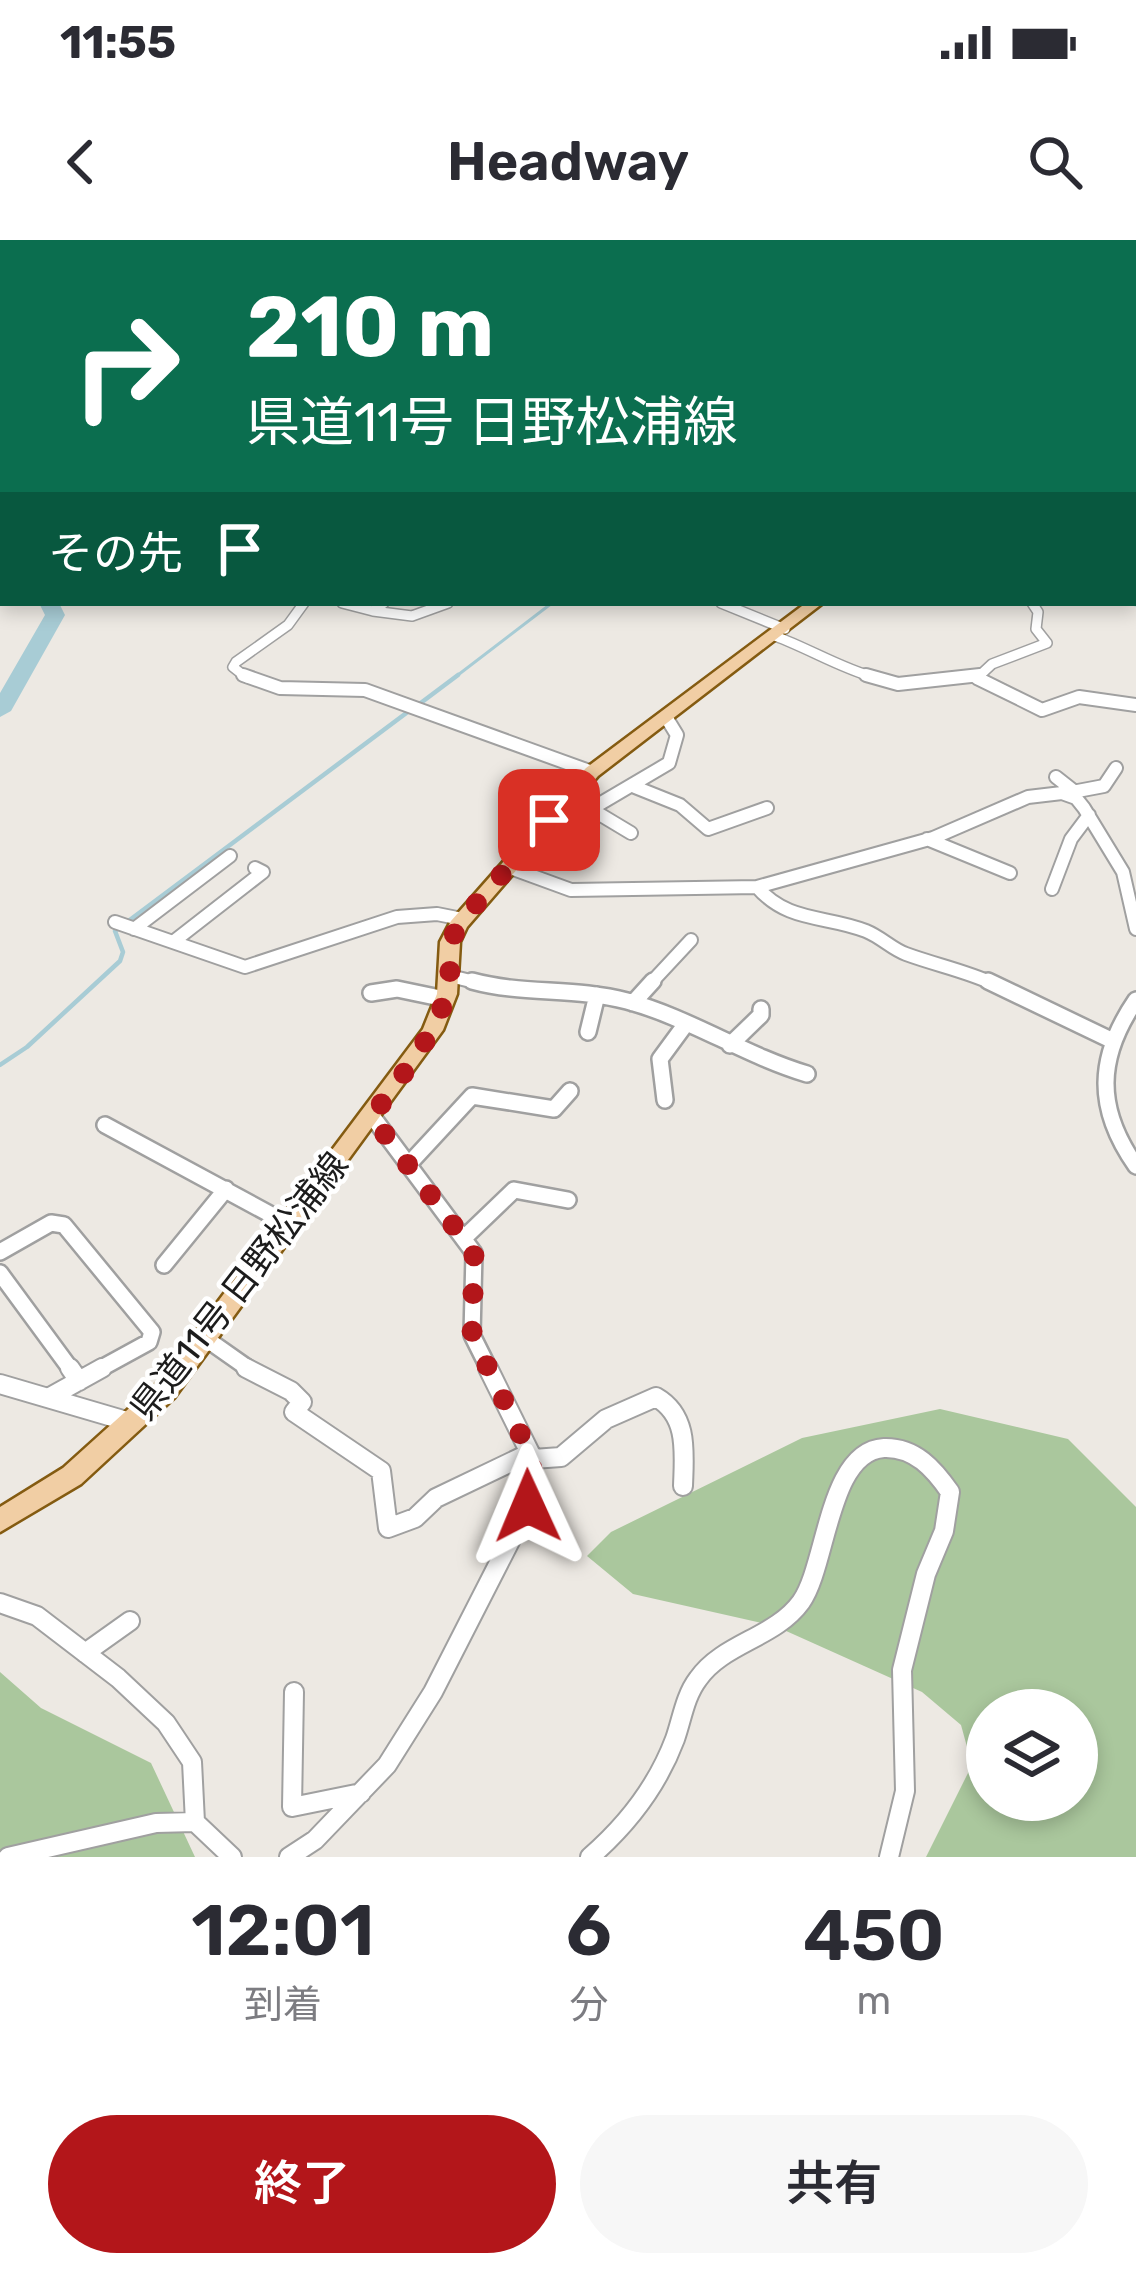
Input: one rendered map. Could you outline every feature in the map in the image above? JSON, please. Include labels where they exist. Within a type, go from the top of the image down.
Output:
[{"type":"main road","name":"県道11号 日野松浦線","points":[[0,1520],[72,1476],[165,1391],[433,1030],[450,976],[450,942],[462,920],[549,820],[592,772],[812,606]]},
{"type":"street","points":[[302,606],[288,626],[236,662],[233,667],[244,678],[280,690],[360,688],[475,728],[544,761],[592,772]]},
{"type":"street","points":[[354,606],[393,617],[429,615],[443,606]]},
{"type":"street","points":[[373,611],[380,606]]},
{"type":"street","points":[[728,606],[842,668],[898,684],[977,678],[1042,710],[1079,698],[1136,705]]},
{"type":"street","points":[[977,678],[992,664],[1047,643],[1036,629],[1034,606]]},
{"type":"street","points":[[549,820],[591,809],[669,763],[676,735],[666,717]]},
{"type":"street","points":[[508,867],[571,890],[757,887],[927,839],[1028,797],[1104,786],[1116,768]]},
{"type":"street","points":[[1056,777],[1088,815],[1123,872],[1136,927]]},
{"type":"street","points":[[634,787],[680,805],[707,829],[767,808]]},
{"type":"street","points":[[591,809],[632,833]]},
{"type":"street","points":[[1052,889],[1071,838],[1088,815]]},
{"type":"street","points":[[927,839],[1010,873]]},
{"type":"street","points":[[132,928],[230,856]]},
{"type":"street","points":[[173,942],[263,872],[255,868]]},
{"type":"street","points":[[757,887],[770,902],[796,916],[867,931],[901,953],[967,971],[1111,1040]]},
{"type":"street","points":[[115,922],[245,967],[397,917],[437,914],[462,920]]},
{"type":"street","points":[[633,1003],[692,940]]},
{"type":"street","points":[[450,976],[513,992],[572,990],[633,1003],[807,1073]]},
{"type":"street","points":[[371,993],[397,989],[445,1000]]},
{"type":"street","points":[[588,1032],[597,995]]},
{"type":"street","points":[[1136,1000],[1111,1040],[1106,1088],[1116,1141],[1136,1166]]},
{"type":"street","points":[[730,1045],[760,1015],[760,1009]]},
{"type":"street","points":[[665,1100],[654,1068],[657,1057],[686,1024]]},
{"type":"street","points":[[409,1164],[472,1096],[554,1109],[570,1091]]},
{"type":"street","points":[[289,1857],[315,1840],[387,1766],[471,1620],[528,1506],[531,1456],[472,1335],[477,1279],[474,1253],[372,1117]]},
{"type":"street","points":[[105,1125],[290,1225]]},
{"type":"street","points":[[164,1265],[226,1189]]},
{"type":"street","points":[[464,1238],[514,1190],[568,1200]]},
{"type":"street","points":[[0,1252],[51,1223],[64,1225],[152,1332],[149,1342],[48,1398]]},
{"type":"street","points":[[0,1273],[80,1381]]},
{"type":"street","points":[[205,1337],[236,1363],[291,1390],[302,1402],[294,1412],[381,1471],[388,1528],[415,1518],[436,1498],[531,1456],[561,1457],[606,1419],[656,1397],[670,1405],[685,1435],[682,1486]]},
{"type":"street","points":[[0,1384],[133,1423]]},
{"type":"street","points":[[590,1857],[632,1822],[667,1759],[698,1678],[801,1603],[844,1479],[864,1454],[884,1445],[910,1451],[934,1469],[950,1492],[944,1531],[926,1574],[902,1670],[905,1791],[889,1857]]},
{"type":"street","points":[[0,1603],[37,1616],[166,1724],[192,1762],[195,1822],[232,1857]]},
{"type":"street","points":[[85,1653],[130,1621]]},
{"type":"street","points":[[294,1692],[292,1807],[361,1793]]},
{"type":"street","points":[[8,1857],[156,1823],[195,1822]]},
{"type":"green space","points":[[940,1409],[1068,1439],[1136,1507],[1136,1857],[926,1857],[966,1777],[966,1821],[1098,1821],[1098,1689],[966,1689],[966,1743],[961,1725],[922,1692],[775,1626],[633,1594],[587,1556],[611,1532],[802,1438]]},
{"type":"green space","points":[[0,1672],[41,1708],[151,1763],[195,1857],[0,1857]]},
{"type":"waterway","points":[[0,711],[55,615],[50,606]]},
{"type":"waterway","points":[[454,678],[548,606]]},
{"type":"waterway","points":[[454,678],[458,675]]},
{"type":"waterway","points":[[418,705],[454,678]]},
{"type":"waterway","points":[[0,1065],[27,1047],[120,961],[123,952],[115,931],[409,711]]},
{"type":"route","points":[[528,1506],[533,1460],[472,1335],[477,1279],[474,1253],[372,1117],[433,1030],[447,994],[450,942],[458,925],[549,820]]}]
